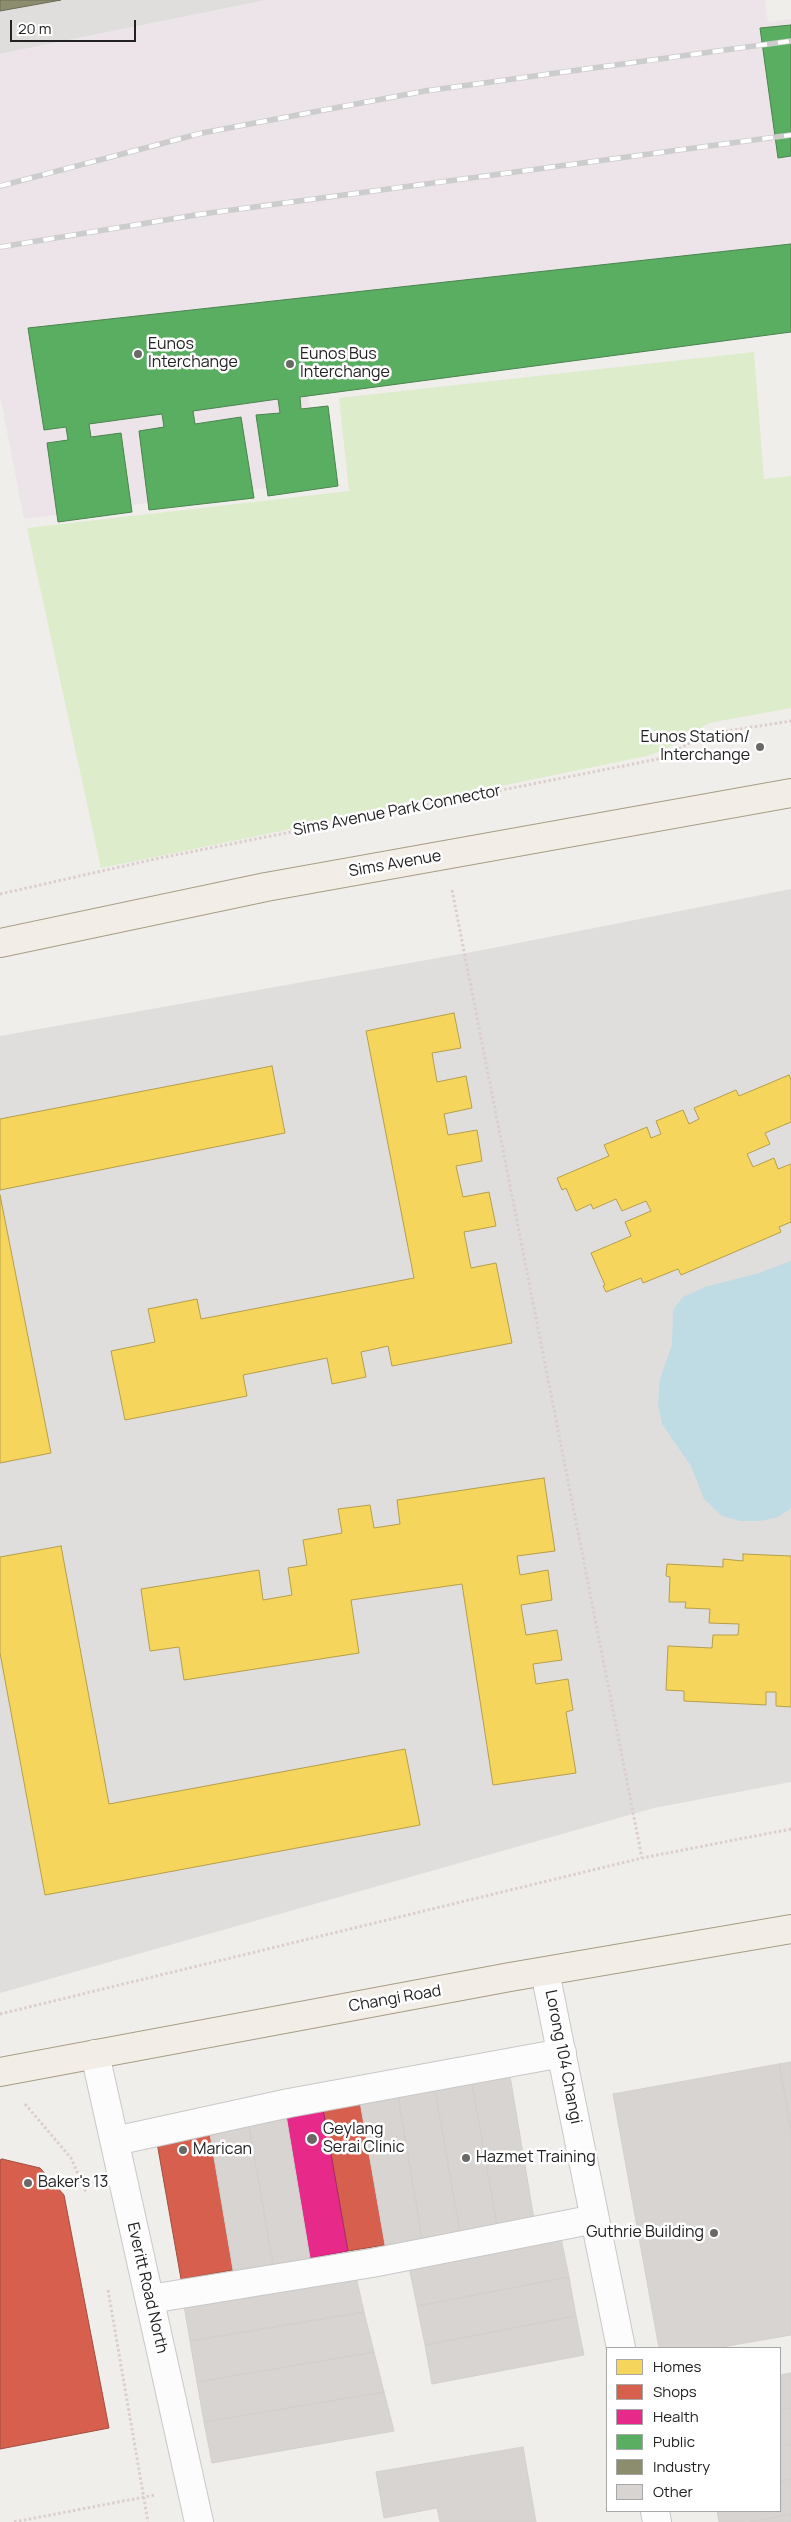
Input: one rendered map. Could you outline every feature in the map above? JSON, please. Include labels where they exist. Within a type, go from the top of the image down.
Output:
[{"type":"main road","name":"Sims Avenue","points":[[0,943],[266,887],[791,794]]},
{"type":"main road","name":"Changi Road","points":[[0,2072],[791,1929]]},
{"type":"street","name":"Lorong 104 Changi","points":[[546,1972],[594,2219],[622,2347]]},
{"type":"street","points":[[115,2141],[289,2103],[562,2053]]},
{"type":"street","name":"Everitt Road North","points":[[95,2054],[199,2522]]},
{"type":"street","points":[[150,2299],[372,2262],[594,2219]]},
{"type":"path","name":"Sims Avenue Park Connector","points":[[0,894],[165,857],[658,759],[708,734],[791,721]]},
{"type":"path","points":[[445,855],[642,1858]]},
{"type":"path","points":[[0,2014],[642,1858],[791,1829]]},
{"type":"path","points":[[19,2097],[71,2158],[90,2200]]},
{"type":"path","points":[[107,2286],[148,2522]]},
{"type":"path","points":[[14,2522],[191,2488]]},
{"type":"shaded area","points":[[0,0],[267,0],[0,54]]},
{"type":"shaded area","name":"Eunos Bus Interchange","points":[[267,0],[765,0],[768,22],[791,19],[791,330],[308,392],[320,481],[24,519],[0,396],[0,54]]},
{"type":"shaded area","points":[[791,889],[791,1782],[654,1808],[0,1993],[0,1036],[488,949]]},
{"type":"green space","points":[[754,352],[764,479],[791,476],[791,708],[709,723],[666,749],[647,756],[101,868],[27,528],[349,491],[339,398]]},
{"type":"water","points":[[791,1261],[791,1508],[778,1517],[760,1521],[740,1521],[722,1516],[704,1499],[691,1466],[662,1424],[658,1403],[660,1379],[672,1345],[673,1310],[683,1297],[705,1287],[759,1273]]},
{"type":"building: Homes","points":[[454,1013],[461,1048],[432,1053],[437,1082],[466,1076],[472,1108],[444,1114],[448,1135],[477,1130],[482,1161],[456,1166],[463,1197],[489,1192],[496,1226],[464,1232],[471,1268],[496,1263],[512,1343],[392,1366],[388,1346],[361,1352],[366,1377],[332,1384],[327,1358],[243,1375],[247,1396],[125,1420],[111,1351],[155,1342],[148,1309],[197,1299],[201,1319],[414,1278],[366,1031]]},
{"type":"building: Homes","points":[[272,1066],[285,1133],[0,1190],[0,1119]]},
{"type":"building: Homes","points":[[789,1075],[791,1080],[791,1122],[765,1133],[770,1144],[747,1154],[753,1167],[774,1158],[778,1169],[791,1164],[791,1222],[779,1227],[781,1232],[681,1275],[678,1269],[643,1283],[641,1278],[606,1292],[603,1286],[605,1285],[591,1253],[631,1236],[625,1222],[651,1211],[646,1201],[622,1211],[616,1199],[593,1209],[591,1204],[576,1211],[566,1188],[562,1190],[557,1178],[609,1156],[604,1145],[647,1127],[651,1138],[661,1134],[656,1121],[683,1110],[689,1124],[699,1119],[694,1108],[736,1090],[739,1096]]},
{"type":"building: Homes","points":[[0,1195],[51,1453],[0,1463]]},
{"type":"building: Homes","points":[[544,1478],[555,1551],[517,1556],[520,1575],[548,1570],[552,1600],[521,1605],[526,1635],[557,1630],[562,1660],[533,1664],[536,1684],[568,1679],[573,1710],[566,1712],[576,1773],[493,1785],[462,1584],[351,1600],[359,1653],[184,1680],[179,1647],[150,1651],[141,1589],[259,1570],[263,1600],[292,1595],[288,1568],[307,1565],[303,1540],[342,1533],[338,1509],[370,1505],[374,1528],[400,1524],[397,1500]]},
{"type":"building: Homes","points":[[61,1546],[109,1804],[405,1749],[420,1825],[45,1895],[0,1653],[0,1557]]},
{"type":"building: Homes","points":[[743,1554],[791,1556],[791,1707],[776,1706],[776,1692],[766,1692],[766,1705],[684,1701],[684,1691],[666,1690],[668,1646],[712,1648],[713,1635],[738,1635],[739,1624],[709,1623],[710,1609],[685,1608],[686,1602],[669,1602],[670,1577],[666,1576],[667,1564],[723,1567],[723,1559],[743,1561]]},
{"type":"building: Shops","points":[[360,2102],[385,2245],[348,2251],[323,2109]]},
{"type":"building: Shops","points":[[209,2128],[233,2270],[181,2279],[156,2137]]},
{"type":"building: Shops","points":[[0,2160],[40,2168],[64,2195],[109,2428],[0,2449]]},
{"type":"building: Health","points":[[323,2109],[348,2251],[310,2258],[286,2115]]},
{"type":"building: Public","points":[[791,25],[791,156],[778,158],[760,28]]},
{"type":"building: Public","name":"Eunos Bus Interchange","points":[[791,244],[791,332],[300,397],[301,409],[328,406],[338,486],[268,496],[256,415],[280,413],[278,399],[193,411],[195,424],[241,417],[254,498],[149,510],[139,431],[164,427],[162,414],[89,424],[91,437],[121,433],[132,512],[58,522],[47,443],[68,440],[66,427],[44,430],[28,328]]},
{"type":"building: Industry","points":[[0,0],[61,0],[0,11]]},
{"type":"building: Other","points":[[791,2062],[791,2130],[779,2064]]},
{"type":"building: Other","name":"Guthrie Building","points":[[779,2064],[791,2130],[791,2335],[722,2347],[659,2347],[613,2094]]},
{"type":"building: Other","points":[[510,2076],[534,2219],[497,2226],[472,2083]]},
{"type":"building: Other","name":"Hazmet Training","points":[[472,2083],[497,2226],[460,2232],[435,2090]]},
{"type":"building: Other","points":[[435,2090],[460,2232],[422,2238],[398,2096]]},
{"type":"building: Other","points":[[398,2096],[422,2238],[385,2245],[360,2102]]},
{"type":"building: Other","points":[[286,2115],[310,2258],[273,2264],[248,2121]]},
{"type":"building: Other","points":[[248,2121],[273,2264],[233,2270],[209,2128]]},
{"type":"building: Other","points":[[561,2238],[569,2277],[417,2306],[409,2267]]},
{"type":"building: Other","points":[[355,2272],[364,2312],[190,2341],[183,2300]]},
{"type":"building: Other","points":[[569,2277],[576,2316],[425,2345],[417,2306]]},
{"type":"building: Other","points":[[364,2312],[374,2352],[197,2382],[190,2341]]},
{"type":"building: Other","points":[[576,2316],[584,2355],[432,2384],[425,2345]]},
{"type":"building: Other","points":[[374,2352],[384,2392],[204,2422],[197,2382]]},
{"type":"building: Other","points":[[791,2373],[791,2408],[781,2410],[781,2375]]},
{"type":"building: Other","points":[[384,2392],[394,2431],[212,2463],[204,2422]]},
{"type":"building: Other","points":[[791,2408],[791,2444],[781,2446],[781,2410]]},
{"type":"building: Other","points":[[791,2444],[791,2479],[781,2481],[781,2446]]},
{"type":"building: Other","points":[[523,2447],[536,2522],[440,2522],[437,2508],[384,2518],[376,2472]]},
{"type":"building: Other","points":[[791,2479],[791,2514],[749,2522],[719,2522],[717,2512],[781,2512],[781,2481]]},
{"type":"building: Other","points":[[791,2514],[791,2522],[749,2522]]},
{"type":"railway","points":[[0,186],[202,133],[425,91],[791,41]]},
{"type":"railway","points":[[0,247],[202,214],[791,135]]},
{"type":"place","name":"Eunos Interchange","points":[[138,354]]},
{"type":"place","name":"Eunos Bus Interchange","points":[[290,364]]},
{"type":"place","name":"Eunos Station/ Interchange","points":[[760,747]]},
{"type":"place","name":"Geylang Serai Clinic","points":[[312,2139]]},
{"type":"place","name":"Marican","points":[[183,2150]]},
{"type":"place","name":"Hazmet Training","points":[[466,2158]]},
{"type":"place","name":"Baker's 13","points":[[28,2183]]},
{"type":"place","name":"Guthrie Building","points":[[714,2233]]}]
